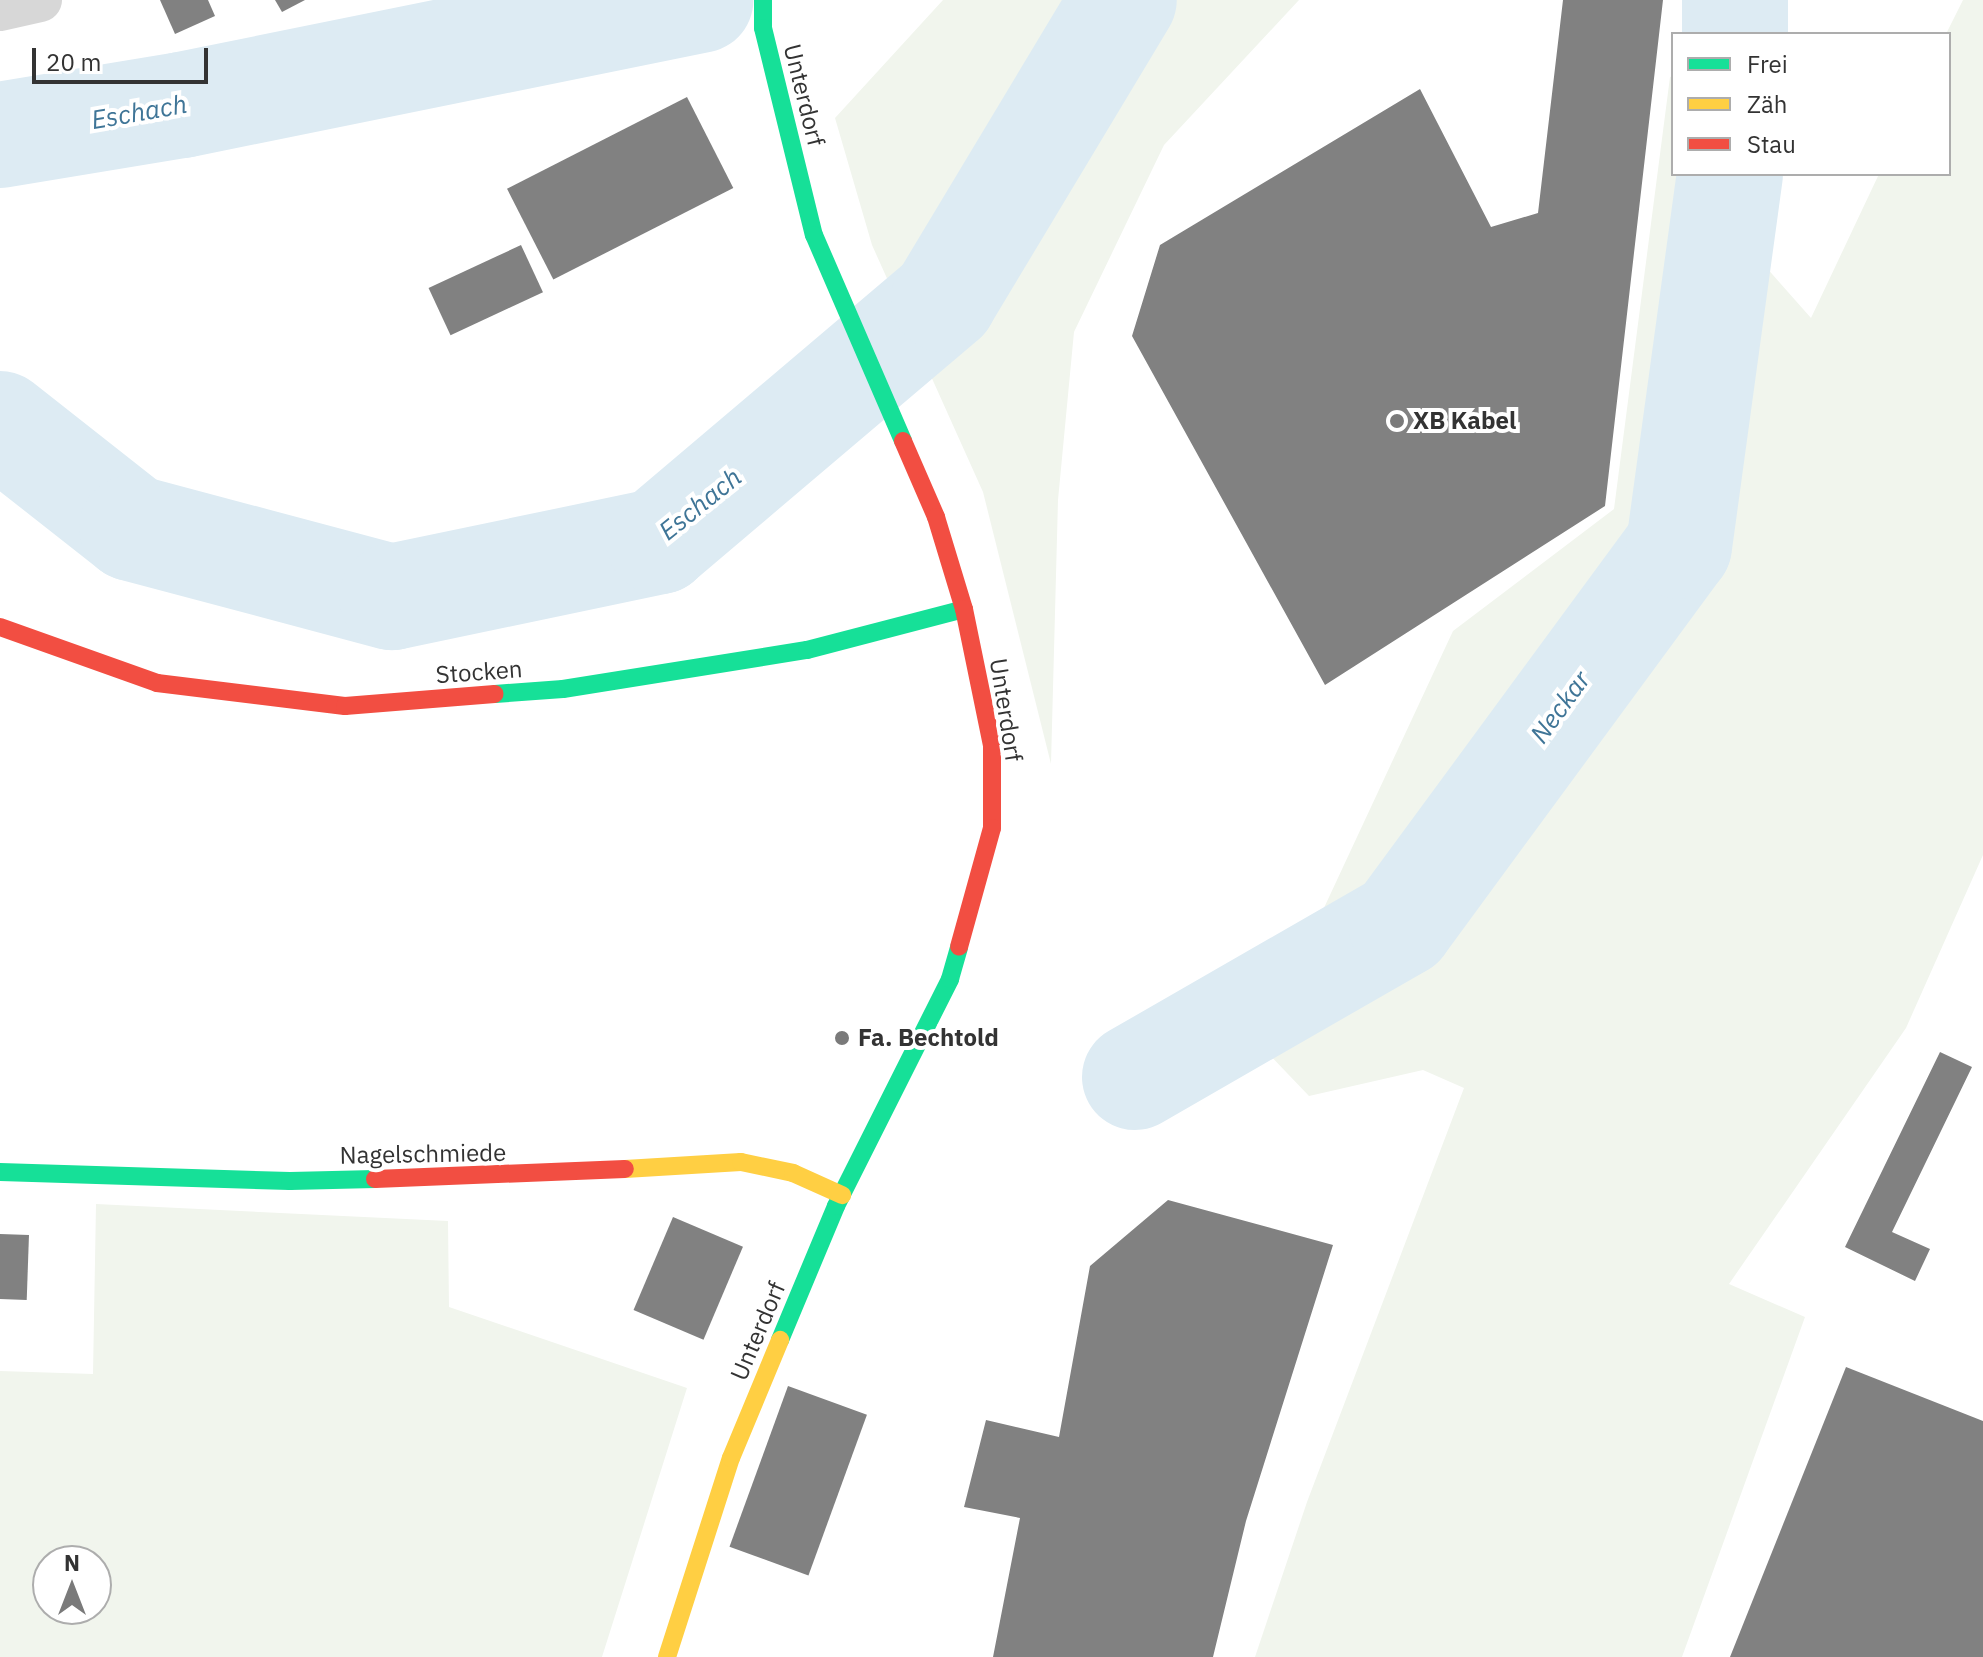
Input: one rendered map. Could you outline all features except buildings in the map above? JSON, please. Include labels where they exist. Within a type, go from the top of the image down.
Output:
[{"type":"street","points":[[0,9],[40,0]]},
{"type":"street","name":"Unterdorf","points":[[667,1657],[731,1458],[842,1195],[950,979],[992,828],[992,746],[964,609],[936,517],[814,235],[763,28],[763,3]]},
{"type":"street","name":"Stocken","points":[[0,627],[157,683],[345,706],[563,689],[807,650],[964,609]]},
{"type":"street","name":"Nagelschmiede","points":[[0,1172],[290,1181],[555,1174],[741,1162],[793,1173],[842,1195]]},
{"type":"shaded area","points":[[943,0],[1299,0],[1164,145],[1074,332],[1058,500],[1051,764],[983,492],[872,245],[835,118]]},
{"type":"shaded area","points":[[1963,0],[1983,0],[1983,855],[1906,1028],[1729,1284],[1805,1317],[1682,1657],[1255,1657],[1307,1502],[1464,1088],[1423,1070],[1309,1096],[1242,1026],[1323,910],[1453,631],[1614,509],[1670,77],[1671,176],[1779,176],[1743,241],[1811,318],[1878,176],[1951,176],[1951,32],[1947,32]]},
{"type":"shaded area","points":[[96,1204],[448,1221],[449,1307],[687,1388],[602,1657],[0,1657],[0,1371],[93,1374]]},
{"type":"waterway","name":"Eschach","points":[[0,135],[182,105],[700,0]]},
{"type":"waterway","name":"Eschach","points":[[0,424],[132,528],[392,597],[659,541],[944,299],[1124,0]]},
{"type":"waterway","name":"Neckar","points":[[1735,0],[1735,32]]},
{"type":"waterway","name":"Neckar","points":[[1135,1077],[1401,924],[1679,546],[1730,176]]},
{"type":"traffic: fast","points":[[763,0],[763,28],[814,235],[903,441]]},
{"type":"traffic: fast","points":[[495,694],[563,689],[807,650],[964,609]]},
{"type":"traffic: fast","points":[[780,1340],[836,1206],[950,979],[959,947]]},
{"type":"traffic: fast","points":[[0,1172],[290,1181],[375,1179]]},
{"type":"traffic: slow","points":[[625,1169],[741,1162],[793,1173],[842,1195]]},
{"type":"traffic: slow","points":[[667,1657],[731,1458],[780,1340]]},
{"type":"traffic: jam","points":[[903,441],[936,517],[964,609],[992,746],[992,828],[959,947]]},
{"type":"traffic: jam","points":[[0,627],[157,683],[345,706],[495,694]]},
{"type":"traffic: jam","points":[[375,1179],[625,1169]]},
{"type":"place","name":"XB Kabel","points":[[1397,421]]},
{"type":"place","name":"Fa. Bechtold","points":[[842,1038]]}]
